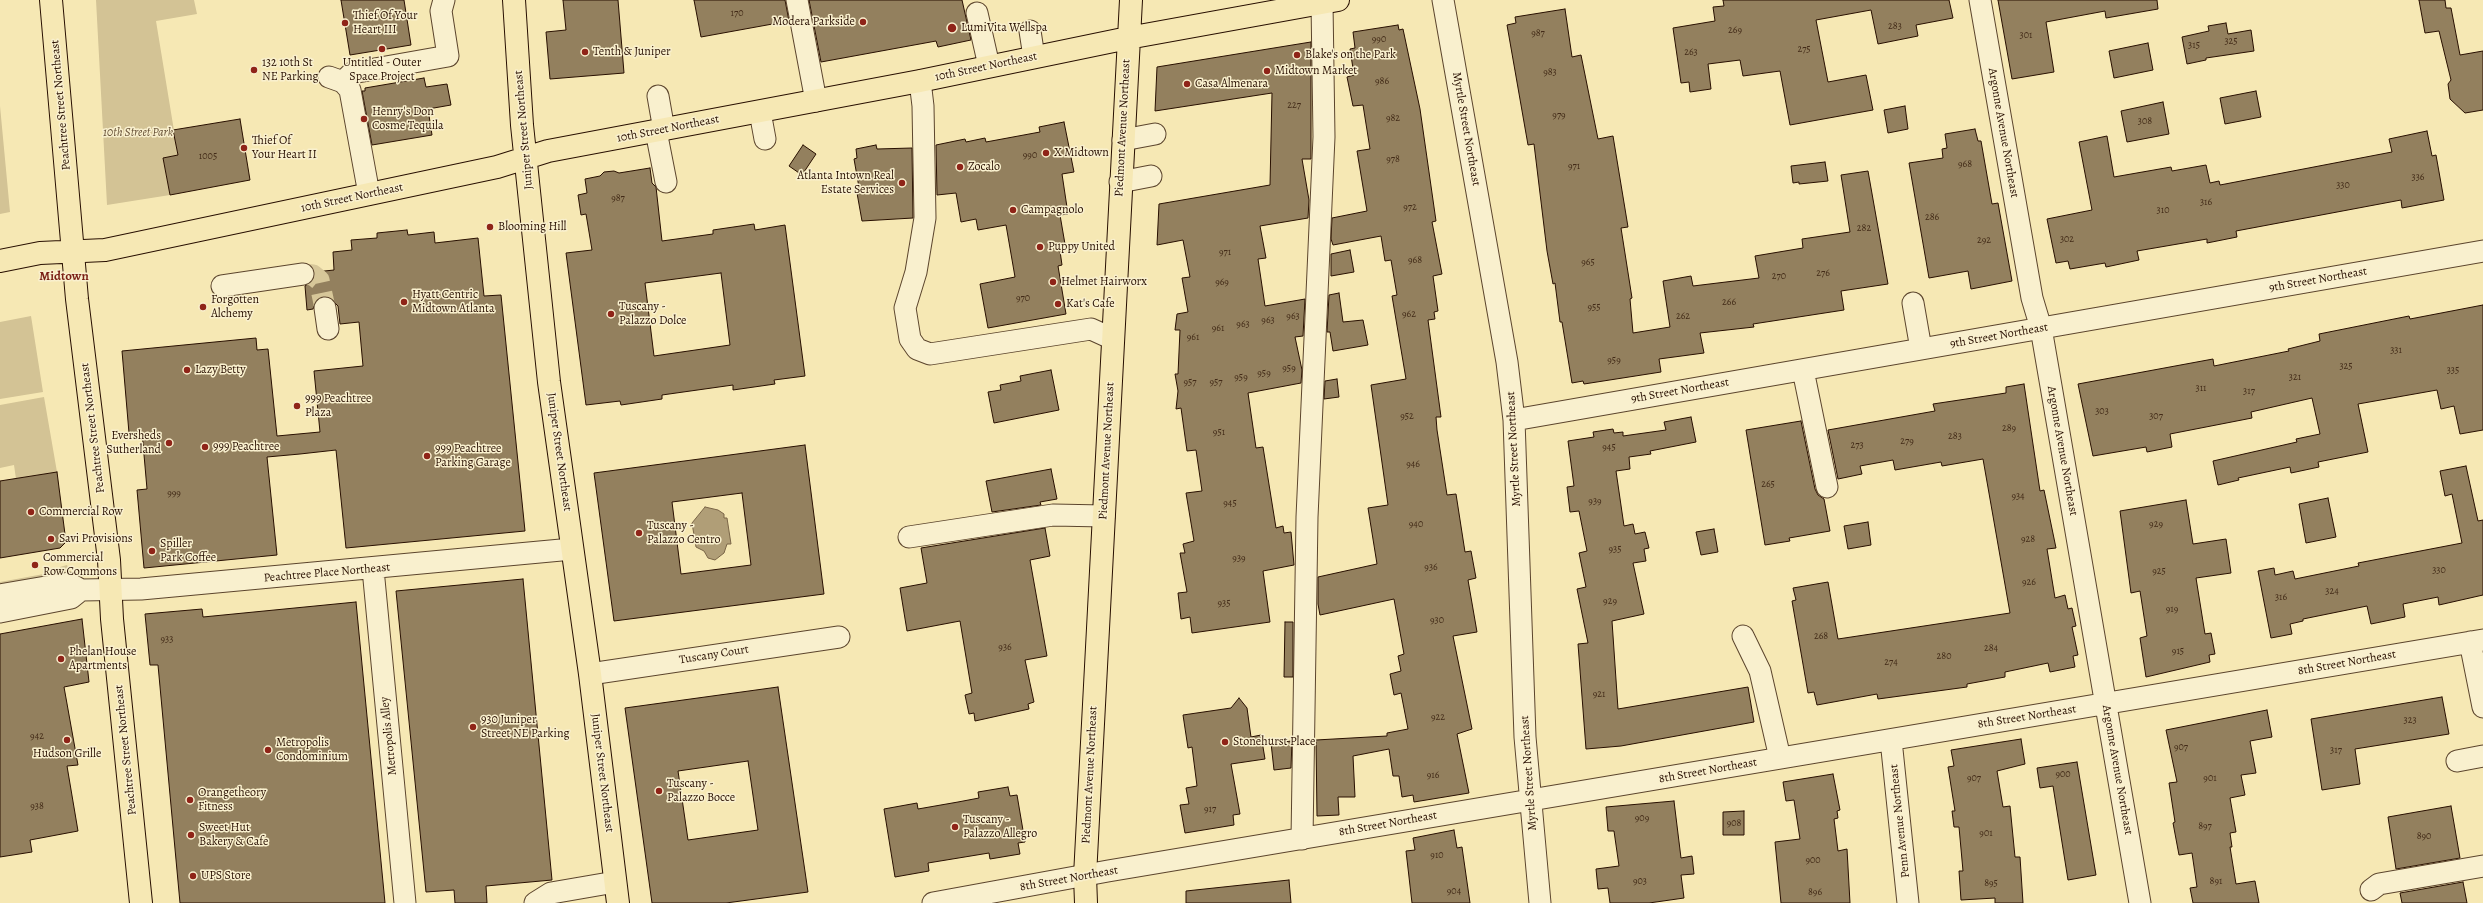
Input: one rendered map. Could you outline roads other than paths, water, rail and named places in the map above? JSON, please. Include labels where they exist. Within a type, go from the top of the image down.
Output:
[{"type":"main road","name":"Peachtree Street Northeast","points":[[51,0],[74,252],[111,590],[141,903]]},
{"type":"main road","name":"Juniper Street Northeast","points":[[514,0],[526,158],[549,382],[590,674],[617,892]]},
{"type":"main road","name":"Piedmont Avenue Northeast","points":[[1086,903],[1084,876],[1104,516],[1120,182],[1131,0]]},
{"type":"main road","name":"10th Street Northeast","points":[[0,261],[40,254],[105,250],[497,167],[548,151],[920,81],[1128,38],[1330,1]]},
{"type":"street","points":[[369,194],[354,104],[350,90],[336,80],[352,73],[448,56],[441,11],[444,0]]},
{"type":"street","points":[[797,0],[816,100]]},
{"type":"street","name":"Myrtle Street Northeast","points":[[1443,0],[1507,362],[1514,420],[1526,737],[1530,800],[1540,903]]},
{"type":"street","name":"Argonne Avenue Northeast","points":[[1980,0],[2032,298],[2041,328],[2140,903]]},
{"type":"street","points":[[1302,839],[1307,517],[1330,1]]},
{"type":"street","points":[[977,13],[989,66]]},
{"type":"street","points":[[1030,31],[1034,57]]},
{"type":"street","points":[[920,81],[923,106],[925,218],[916,272],[905,308],[910,339],[917,349],[930,354],[1091,329],[1113,338]]},
{"type":"street","points":[[658,96],[666,182]]},
{"type":"street","points":[[760,112],[764,139]]},
{"type":"street","points":[[1123,140],[1155,134]]},
{"type":"street","points":[[1120,182],[1151,176]]},
{"type":"street","name":"9th Street Northeast","points":[[1514,420],[2483,251]]},
{"type":"street","points":[[222,286],[303,274]]},
{"type":"street","points":[[1913,303],[1921,349]]},
{"type":"street","points":[[325,308],[328,329]]},
{"type":"street","points":[[1803,370],[1827,487]]},
{"type":"street","points":[[909,537],[1053,515],[1104,516]]},
{"type":"street","name":"Peachtree Place Northeast","points":[[0,595],[69,582],[81,590],[141,589],[373,569],[572,549]]},
{"type":"street","name":"Metropolis Alley","points":[[373,569],[405,903]]},
{"type":"street","name":"Peachtree Place Northeast","points":[[0,612],[71,598],[81,590]]},
{"type":"street","points":[[1743,636],[1760,671],[1780,758]]},
{"type":"street","name":"Tuscany Court","points":[[590,674],[839,637]]},
{"type":"street","points":[[2477,641],[2483,707]]},
{"type":"street","name":"8th Street Northeast","points":[[933,903],[1530,800],[2477,641]]},
{"type":"street","name":"Penn Avenue Northeast","points":[[1890,740],[1908,903]]},
{"type":"street","points":[[2457,761],[2483,756]]},
{"type":"street","points":[[2371,890],[2379,884],[2483,866]]},
{"type":"street","points":[[535,903],[551,893],[617,892]]},
{"type":"tunnel","points":[[303,274],[313,275],[319,280],[325,308]]},
{"type":"place","name":"Modera Parkside","points":[[863,22]]},
{"type":"place","name":"Thief Of Your Heart III","points":[[345,23]]},
{"type":"place","name":"LumiVita Wellspa","points":[[952,28]]},
{"type":"place","name":"Untitled - Outer Space Project","points":[[382,49]]},
{"type":"place","name":"Tenth & Juniper","points":[[585,52]]},
{"type":"place","name":"Blake's on the Park","points":[[1297,55]]},
{"type":"place","name":"132 10th St NE Parking","points":[[254,70]]},
{"type":"place","name":"Midtown Market","points":[[1267,71]]},
{"type":"place","name":"Casa Almenara","points":[[1187,84]]},
{"type":"place","name":"Henry's Don Cosme Tequila","points":[[364,119]]},
{"type":"place","name":"Thief Of Your Heart II","points":[[244,148]]},
{"type":"place","name":"X Midtown","points":[[1046,153]]},
{"type":"place","name":"Zocalo","points":[[960,167]]},
{"type":"place","name":"Atlanta Intown Real Estate Services","points":[[902,183]]},
{"type":"place","name":"Campagnolo","points":[[1013,210]]},
{"type":"place","name":"Blooming Hill","points":[[490,227]]},
{"type":"place","name":"Puppy United","points":[[1040,247]]},
{"type":"place","name":"Helmet Hairworx","points":[[1053,282]]},
{"type":"place","name":"Hyatt Centric Midtown Atlanta","points":[[404,302]]},
{"type":"place","name":"Kat's Cafe","points":[[1058,304]]},
{"type":"place","name":"Forgotten Alchemy","points":[[203,307]]},
{"type":"place","name":"Tuscany - Palazzo Dolce","points":[[611,314]]},
{"type":"place","name":"Lazy Betty","points":[[187,370]]},
{"type":"place","name":"999 Peachtree Plaza","points":[[297,406]]},
{"type":"place","name":"Eversheds Sutherland","points":[[169,443]]},
{"type":"place","name":"999 Peachtree","points":[[205,447]]},
{"type":"place","name":"999 Peachtree Parking Garage","points":[[427,456]]},
{"type":"place","name":"Commercial Row","points":[[31,512]]},
{"type":"place","name":"Tuscany - Palazzo Centro","points":[[639,533]]},
{"type":"place","name":"Savi Provisions","points":[[51,539]]},
{"type":"place","name":"Spiller Park Coffee","points":[[152,551]]},
{"type":"place","name":"Commercial Row Commons","points":[[35,565]]},
{"type":"place","name":"Phelan House Apartments","points":[[61,659]]},
{"type":"place","name":"930 Juniper Street NE Parking","points":[[473,727]]},
{"type":"place","name":"Hudson Grille","points":[[67,740]]},
{"type":"place","name":"Stonehurst Place","points":[[1225,742]]},
{"type":"place","name":"Metropolis Condominium","points":[[268,750]]},
{"type":"place","name":"Tuscany - Palazzo Bocce","points":[[659,791]]},
{"type":"place","name":"Orangetheory Fitness","points":[[190,800]]},
{"type":"place","name":"Tuscany - Palazzo Allegro","points":[[955,827]]},
{"type":"place","name":"Sweet Hut Bakery & Cafe","points":[[191,835]]},
{"type":"place","name":"UPS Store","points":[[193,876]]},
{"type":"district","name":"Midtown","points":[[64,277]]},
{"type":"park label","name":"10th Street Park","points":[[138,133]]}]
